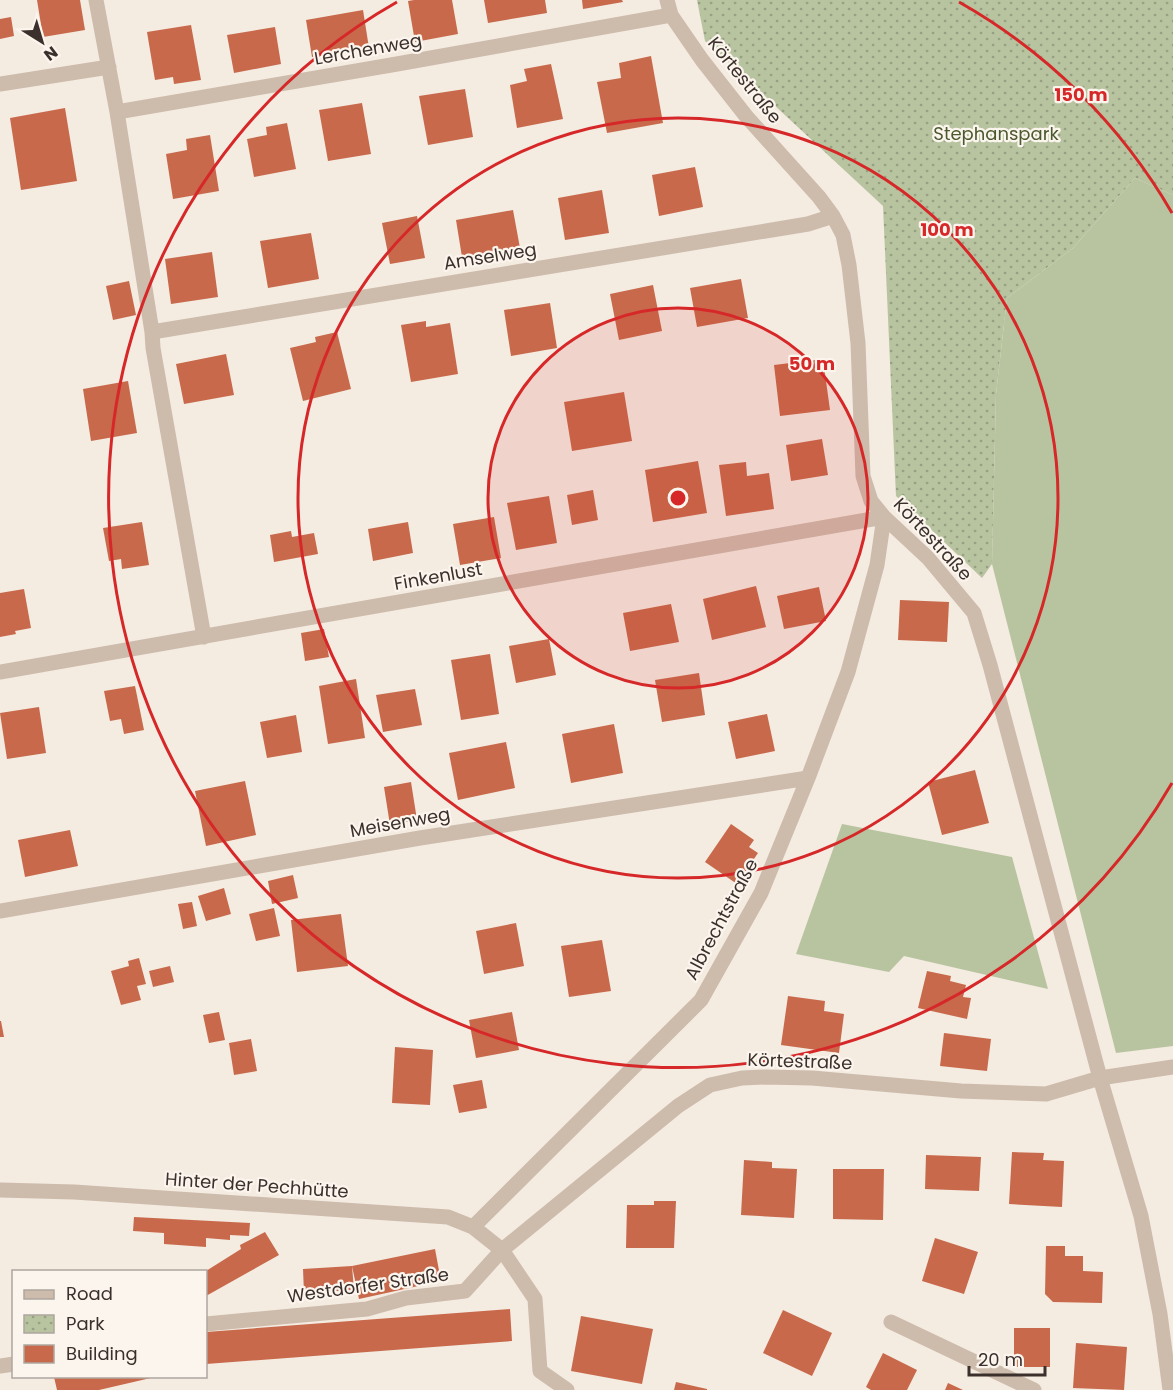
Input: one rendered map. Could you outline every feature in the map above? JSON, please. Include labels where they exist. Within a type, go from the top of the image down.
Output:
[{"type":"street","points":[[96,0],[117,112],[153,348],[204,637]]},
{"type":"street","name":"Körtestraße","points":[[667,0],[670,15],[702,60],[746,116],[819,197],[843,235],[849,265],[858,343],[863,476],[871,501],[884,517],[928,558],[974,613],[990,665],[1100,1078],[1142,1216],[1167,1313],[1170,1390]]},
{"type":"street","name":"Lerchenweg","points":[[117,112],[670,15]]},
{"type":"street","points":[[0,84],[109,67]]},
{"type":"street","name":"Amselweg","points":[[152,332],[808,224],[833,216]]},
{"type":"street","name":"Finkenlust","points":[[0,672],[884,517]]},
{"type":"street","name":"Albrechtstraße","points":[[473,1227],[701,1000],[761,893],[808,778],[848,672],[877,565],[884,517]]},
{"type":"street","name":"Meisenweg","points":[[0,911],[420,838],[808,778]]},
{"type":"street","points":[[1100,1078],[1173,1067]]},
{"type":"street","name":"Körtestraße","points":[[465,1291],[502,1250],[669,1113],[710,1085],[742,1078],[812,1078],[961,1091],[1046,1094],[1100,1078]]},
{"type":"street","name":"Hinter der Pechhütte","points":[[0,1190],[74,1192],[448,1217],[473,1227],[502,1250],[534,1299],[540,1371],[567,1390]]},
{"type":"street","name":"Westdorfer Straße","points":[[207,1324],[367,1309],[406,1298],[465,1291]]},
{"type":"street","points":[[891,1322],[1034,1390]]},
{"type":"green space","name":"Stephanspark","points":[[697,0],[1173,0],[1173,195],[1135,178],[1073,248],[1007,298],[996,394],[992,564],[982,578],[896,496],[883,206],[705,41]]},
{"type":"green space","points":[[1135,178],[1173,195],[1173,1046],[1116,1053],[992,564],[996,394],[1007,298],[1073,248]]},
{"type":"green space","points":[[842,824],[1012,857],[1048,989],[904,956],[889,972],[796,954]]},
{"type":"building","points":[[37,0],[80,0],[85,30],[43,37]]},
{"type":"building","points":[[452,0],[458,34],[415,42],[408,1]]},
{"type":"building","points":[[484,0],[545,0],[547,13],[488,23]]},
{"type":"building","points":[[582,0],[622,0],[623,2],[583,9]]},
{"type":"building","points":[[363,10],[369,48],[312,57],[306,20]]},
{"type":"building","points":[[11,17],[14,36],[0,39],[0,19]]},
{"type":"building","points":[[191,25],[201,80],[174,84],[173,77],[155,80],[147,32]]},
{"type":"building","points":[[275,27],[281,64],[234,73],[227,35]]},
{"type":"building","points":[[651,56],[663,123],[607,133],[597,82],[621,78],[619,63]]},
{"type":"building","points":[[551,64],[563,119],[517,128],[510,85],[527,81],[524,69]]},
{"type":"building","points":[[465,89],[473,137],[428,145],[419,96]]},
{"type":"building","points":[[362,103],[371,154],[328,161],[319,110]]},
{"type":"building","points":[[65,108],[77,181],[21,190],[10,118]]},
{"type":"building","points":[[287,123],[296,169],[254,177],[247,139],[267,135],[266,127]]},
{"type":"building","points":[[210,135],[219,191],[173,199],[166,154],[187,150],[186,139]]},
{"type":"building","points":[[695,167],[703,207],[659,216],[652,175]]},
{"type":"building","points":[[602,190],[609,233],[565,240],[558,198]]},
{"type":"building","points":[[513,210],[520,248],[462,257],[456,220]]},
{"type":"building","points":[[417,216],[425,258],[390,264],[382,223]]},
{"type":"building","points":[[311,233],[319,279],[268,288],[260,241]]},
{"type":"building","points":[[212,252],[218,297],[171,304],[165,259]]},
{"type":"building","points":[[741,279],[748,318],[697,327],[690,288]]},
{"type":"building","points":[[129,281],[136,315],[113,320],[106,286]]},
{"type":"building","points":[[653,285],[662,331],[619,340],[610,294]]},
{"type":"building","points":[[550,303],[557,348],[511,356],[504,310]]},
{"type":"building","points":[[426,321],[426,327],[450,323],[458,374],[411,382],[401,325]]},
{"type":"building","points":[[337,332],[351,389],[303,401],[290,348],[316,342],[315,337]]},
{"type":"building","points":[[226,354],[234,395],[184,404],[176,364]]},
{"type":"building","points":[[823,359],[830,410],[780,416],[774,365]]},
{"type":"building","points":[[128,381],[137,433],[91,441],[83,389]]},
{"type":"building","points":[[624,392],[632,441],[572,451],[564,402]]},
{"type":"building","points":[[822,439],[828,475],[791,481],[786,445]]},
{"type":"building","points":[[698,461],[707,513],[653,522],[645,470]]},
{"type":"building","points":[[746,462],[747,476],[769,473],[774,509],[726,516],[719,465]]},
{"type":"building","points":[[593,490],[598,520],[572,525],[567,495]]},
{"type":"building","points":[[549,496],[557,543],[516,550],[507,503]]},
{"type":"building","points":[[494,517],[501,558],[460,565],[453,524]]},
{"type":"building","points":[[142,522],[149,565],[122,569],[121,559],[109,561],[103,528]]},
{"type":"building","points":[[408,522],[413,553],[373,561],[368,529]]},
{"type":"building","points":[[291,531],[292,537],[314,533],[318,554],[274,562],[270,535]]},
{"type":"building","points":[[756,586],[766,627],[712,640],[703,599]]},
{"type":"building","points":[[819,587],[826,621],[784,629],[777,596]]},
{"type":"building","points":[[24,589],[31,628],[0,637],[0,593]]},
{"type":"building","points":[[900,600],[949,602],[947,642],[898,640]]},
{"type":"building","points":[[671,604],[679,642],[630,651],[623,613]]},
{"type":"building","points":[[324,629],[329,657],[305,661],[301,633]]},
{"type":"building","points":[[549,639],[556,675],[516,683],[509,646]]},
{"type":"building","points":[[490,654],[499,714],[461,720],[451,660]]},
{"type":"building","points":[[699,673],[705,715],[662,722],[655,680]]},
{"type":"building","points":[[356,679],[365,738],[328,744],[319,686]]},
{"type":"building","points":[[135,686],[144,730],[124,734],[121,719],[110,721],[104,691]]},
{"type":"building","points":[[415,689],[422,725],[383,732],[376,695]]},
{"type":"building","points":[[39,707],[46,753],[7,759],[0,713]]},
{"type":"building","points":[[767,714],[775,751],[736,759],[728,722]]},
{"type":"building","points":[[296,715],[302,752],[267,758],[260,722]]},
{"type":"building","points":[[614,724],[623,773],[571,783],[562,734]]},
{"type":"building","points":[[506,742],[515,788],[458,800],[449,753]]},
{"type":"building","points":[[975,770],[989,823],[942,835],[928,782]]},
{"type":"building","points":[[245,781],[256,835],[206,846],[195,791]]},
{"type":"building","points":[[411,782],[417,820],[390,825],[384,787]]},
{"type":"building","points":[[731,824],[754,840],[749,847],[758,853],[737,884],[705,862]]},
{"type":"building","points":[[70,830],[78,866],[25,877],[18,840]]},
{"type":"building","points":[[293,875],[298,898],[272,904],[268,881]]},
{"type":"building","points":[[224,888],[231,914],[206,921],[198,896]]},
{"type":"building","points":[[192,902],[197,926],[183,929],[178,904]]},
{"type":"building","points":[[274,908],[280,936],[256,941],[249,914]]},
{"type":"building","points":[[341,914],[348,966],[297,972],[291,920]]},
{"type":"building","points":[[516,923],[524,966],[484,974],[476,931]]},
{"type":"building","points":[[602,940],[611,991],[569,997],[561,946]]},
{"type":"building","points":[[139,958],[146,984],[137,986],[141,1000],[121,1005],[111,971],[129,966],[128,961]]},
{"type":"building","points":[[170,966],[174,982],[153,987],[149,971]]},
{"type":"building","points":[[927,971],[951,976],[950,981],[966,985],[963,997],[971,998],[967,1019],[918,1008]]},
{"type":"building","points":[[788,996],[825,1001],[824,1011],[844,1014],[839,1053],[781,1045]]},
{"type":"building","points":[[219,1012],[225,1040],[209,1043],[203,1015]]},
{"type":"building","points":[[512,1012],[519,1050],[476,1058],[469,1020]]},
{"type":"building","points":[[1,1021],[4,1037],[0,1037]]},
{"type":"building","points":[[944,1033],[991,1039],[987,1071],[940,1066]]},
{"type":"building","points":[[251,1039],[257,1071],[234,1075],[229,1043]]},
{"type":"building","points":[[395,1047],[433,1050],[430,1105],[392,1103]]},
{"type":"building","points":[[482,1080],[487,1108],[459,1113],[453,1085]]},
{"type":"building","points":[[1012,1152],[1044,1153],[1043,1160],[1064,1161],[1062,1207],[1009,1204]]},
{"type":"building","points":[[926,1155],[981,1157],[979,1191],[925,1189]]},
{"type":"building","points":[[744,1160],[772,1162],[772,1168],[797,1169],[794,1218],[741,1215]]},
{"type":"building","points":[[833,1169],[884,1169],[883,1220],[833,1219]]},
{"type":"building","points":[[654,1201],[676,1201],[674,1248],[626,1248],[627,1205],[654,1205]]},
{"type":"building","points":[[134,1217],[250,1223],[249,1236],[230,1235],[230,1240],[206,1238],[206,1247],[164,1244],[164,1233],[133,1231]]},
{"type":"building","points":[[265,1232],[279,1255],[207,1295],[207,1270],[241,1249],[240,1245]]},
{"type":"building","points":[[935,1238],[978,1252],[964,1294],[922,1281]]},
{"type":"building","points":[[1046,1246],[1065,1246],[1065,1256],[1083,1256],[1083,1271],[1103,1272],[1102,1303],[1053,1302],[1045,1294]]},
{"type":"building","points":[[435,1249],[441,1281],[359,1299],[352,1266]]},
{"type":"building","points":[[352,1266],[354,1290],[304,1293],[303,1269]]},
{"type":"building","points":[[510,1309],[512,1341],[207,1364],[207,1332]]},
{"type":"building","points":[[783,1310],[832,1333],[812,1376],[763,1353]]},
{"type":"building","points":[[581,1316],[653,1329],[642,1384],[571,1371]]},
{"type":"building","points":[[1014,1328],[1050,1328],[1050,1367],[1014,1367]]},
{"type":"building","points":[[1076,1343],[1127,1347],[1124,1390],[1073,1388]]},
{"type":"building","points":[[883,1353],[917,1370],[907,1390],[871,1390],[866,1387]]},
{"type":"building","points":[[54,1378],[151,1378],[99,1390],[57,1390]]},
{"type":"building","points":[[676,1382],[707,1389],[707,1390],[674,1390]]},
{"type":"building","points":[[948,1383],[963,1390],[945,1390]]}]
